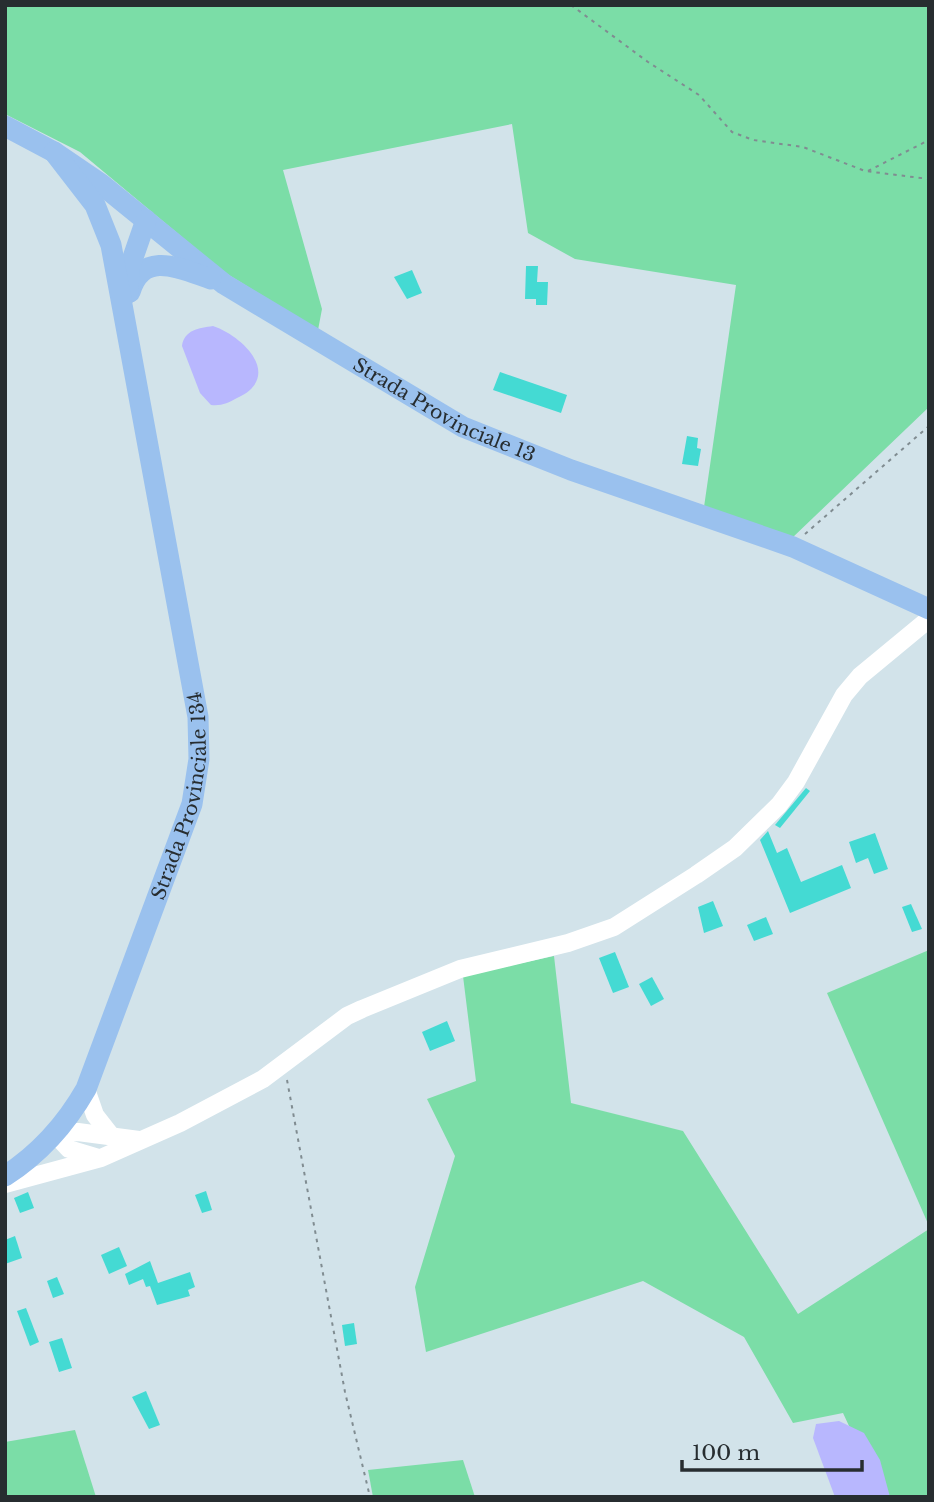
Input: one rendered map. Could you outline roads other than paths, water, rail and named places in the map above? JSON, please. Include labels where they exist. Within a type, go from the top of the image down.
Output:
[{"type":"main road","name":"Strada Provinciale 13","points":[[5,126],[54,152],[101,184],[224,284],[463,427],[571,470],[793,547],[929,609]]},
{"type":"main road","points":[[54,152],[95,205],[111,245],[136,372]]},
{"type":"main road","points":[[111,245],[123,233],[146,220]]},
{"type":"main road","points":[[136,372],[128,298],[129,269],[146,220]]},
{"type":"main road","points":[[128,298],[137,276],[144,270],[159,266],[171,266],[224,284]]},
{"type":"main road","name":"Strada Provinciale 134","points":[[5,1177],[55,1134],[86,1089],[192,804],[199,759],[198,717],[136,372]]},
{"type":"street","points":[[5,1184],[101,1158],[142,1140],[284,1065],[347,1016],[362,1009],[460,969],[593,936],[631,918],[735,848],[779,804],[796,782],[844,695],[860,676],[929,619]]},
{"type":"street","points":[[86,1089],[95,1115],[113,1138]]},
{"type":"street","points":[[55,1134],[78,1132],[142,1140]]},
{"type":"street","points":[[55,1134],[69,1149],[101,1158]]},
{"type":"water","points":[[213,326],[225,331],[247,348],[258,369],[257,379],[250,389],[225,404],[218,405],[211,405],[200,393],[182,346],[189,333]]},
{"type":"water","points":[[839,1421],[864,1433],[880,1460],[890,1497],[835,1497],[813,1438],[816,1424]]}]
